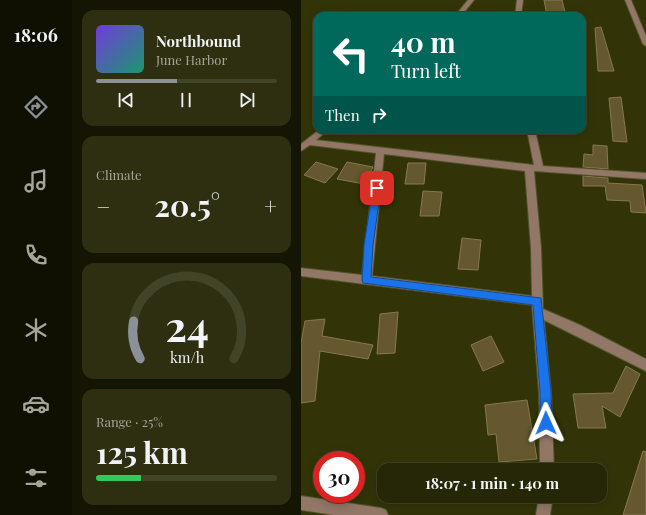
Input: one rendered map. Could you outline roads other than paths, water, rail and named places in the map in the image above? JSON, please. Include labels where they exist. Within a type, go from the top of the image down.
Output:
[{"type":"street","points":[[461,12],[471,0]]},
{"type":"street","points":[[518,12],[520,0]]},
{"type":"street","points":[[628,0],[646,44]]},
{"type":"street","points":[[301,148],[319,134]]},
{"type":"street","points":[[531,134],[534,168],[538,307],[545,392],[547,463]]},
{"type":"street","points":[[309,142],[534,168],[646,176]]},
{"type":"street","points":[[367,280],[368,245],[377,188],[380,150]]},
{"type":"street","points":[[301,272],[367,280],[538,307],[646,366]]},
{"type":"street","points":[[301,503],[381,515]]},
{"type":"street","points":[[543,515],[545,503]]}]
